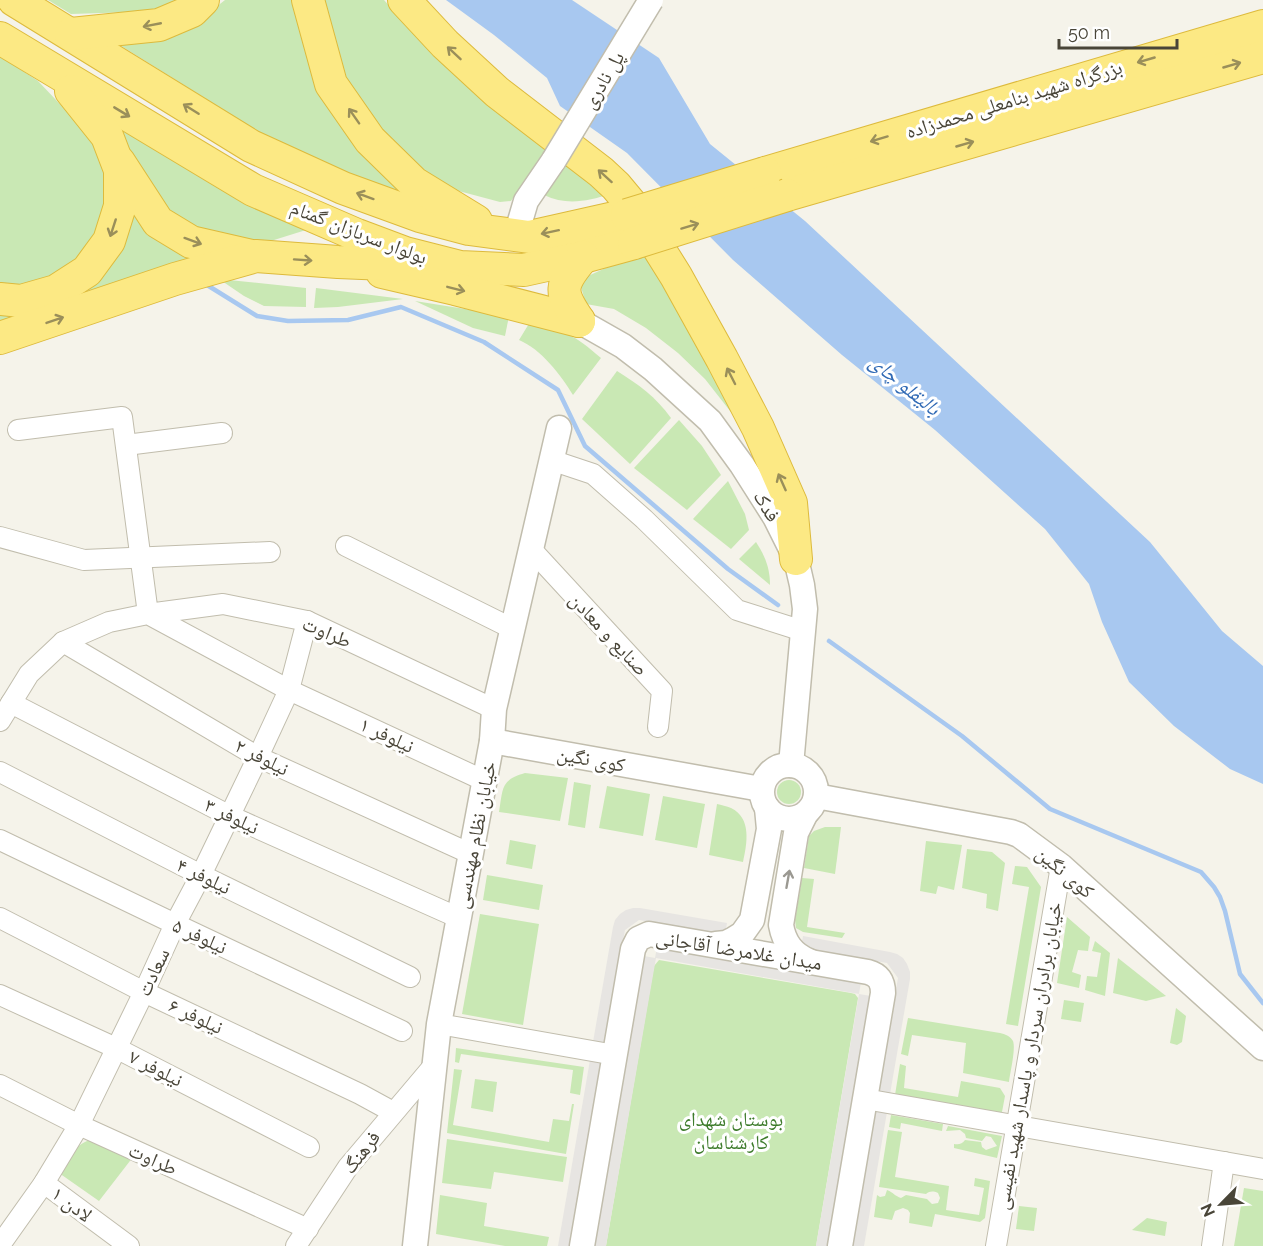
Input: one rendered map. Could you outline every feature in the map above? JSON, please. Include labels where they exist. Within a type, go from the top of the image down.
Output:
[{"type":"highway","name":"بولوار سربازان گمنام","points":[[14,0],[250,146],[343,188],[420,216],[469,229],[529,237],[630,229],[788,195]]},
{"type":"highway","points":[[72,34],[159,25],[192,10],[203,0]]},
{"type":"highway","points":[[308,0],[331,84],[370,140],[414,183],[505,234]]},
{"type":"highway","points":[[404,0],[445,44],[497,93],[601,172],[631,204],[676,276],[717,349],[767,447],[791,503],[796,559]]},
{"type":"highway","name":"بزرگراه شهید بنامعلی محمدزاده","points":[[765,173],[1263,26]]},
{"type":"highway","name":"بولوار سربازان گمنام","points":[[0,38],[253,190],[405,253],[460,267],[524,270],[583,257],[630,229],[765,173]]},
{"type":"highway","name":"بزرگراه شهید بنامعلی محمدزاده","points":[[788,195],[1263,57]]},
{"type":"highway","points":[[0,299],[21,301],[56,291],[87,271],[109,241],[120,206],[120,170],[107,136],[51,68]]},
{"type":"highway","points":[[114,154],[158,222],[191,242],[256,256],[460,267]]},
{"type":"highway","points":[[0,338],[175,279],[256,256]]},
{"type":"highway","points":[[579,321],[568,305],[565,296],[565,282],[569,273],[583,257]]},
{"type":"highway","points":[[338,262],[455,288],[579,321]]},
{"type":"street","name":"پل نادری","points":[[505,234],[554,160],[651,0]]},
{"type":"street","name":"فدک","points":[[579,321],[623,346],[653,369],[710,421],[776,518],[796,559],[805,609],[790,765]]},
{"type":"street","points":[[18,430],[122,417],[148,614],[289,690]]},
{"type":"street","name":"خیابان نظام مهندسی","points":[[415,1246],[440,1024],[492,741],[494,709],[559,428]]},
{"type":"street","points":[[126,445],[222,433]]},
{"type":"street","points":[[551,460],[593,474],[644,519],[737,610],[803,631]]},
{"type":"street","points":[[0,537],[84,560],[270,552]]},
{"type":"street","points":[[346,546],[513,629]]},
{"type":"street","name":"صنایع و معادن","points":[[531,549],[662,691],[658,728]]},
{"type":"street","name":"طراوت","points":[[0,721],[29,674],[63,642],[109,622],[148,614],[223,604],[307,621],[494,709]]},
{"type":"street","name":"سعادت","points":[[0,1245],[44,1183],[79,1125],[289,690],[307,621]]},
{"type":"street","name":"نیلوفر ۲","points":[[63,642],[258,758],[471,854]]},
{"type":"street","name":"نیلوفر ۱","points":[[289,690],[485,781]]},
{"type":"street","name":"نیلوفر ۳","points":[[12,703],[230,816],[459,918]]},
{"type":"street","name":"کوی نگین","points":[[492,741],[764,799]]},
{"type":"street","points":[[708,944],[726,943],[735,939],[748,928],[752,920],[769,829],[764,799],[767,775],[779,766],[790,765],[801,768],[811,776],[814,782],[810,805],[796,833],[782,916],[782,934],[791,949],[814,962]]},
{"type":"street","name":"نیلوفر ۴","points":[[0,772],[201,875],[410,977]]},
{"type":"street","points":[[764,799],[776,817],[787,820],[798,818],[810,805]]},
{"type":"street","name":"کوی نگین","points":[[810,805],[1011,832],[1019,835],[1061,866],[1263,1048]]},
{"type":"street","name":"نیلوفر ۵","points":[[0,840],[402,1031]]},
{"type":"street","name":"خیابان برادران سردار و پاسدار شهید نفیسی","points":[[996,1246],[1061,866]]},
{"type":"street","points":[[755,911],[757,922],[766,927],[778,924],[782,916]]},
{"type":"street","name":"نیلوفر ۶","points":[[0,918],[144,992],[393,1112]]},
{"type":"street","name":"میدان غلامرضا آقاجانی","points":[[582,1246],[633,950],[638,939],[654,934],[874,973],[881,982],[883,993],[840,1246]]},
{"type":"street","name":"نیلوفر ۷","points":[[0,995],[116,1048],[309,1147]]},
{"type":"street","points":[[440,1024],[615,1055]]},
{"type":"street","name":"فرهنگ","points":[[296,1246],[348,1167],[435,1064]]},
{"type":"street","name":"طراوت","points":[[0,1085],[79,1125],[308,1229]]},
{"type":"street","points":[[865,1099],[1263,1169]]},
{"type":"street","points":[[1212,1246],[1224,1162]]},
{"type":"street","name":"لادن ۱","points":[[44,1183],[129,1246]]},
{"type":"green space","points":[[48,0],[178,0],[164,8],[134,12],[71,14]]},
{"type":"green space","points":[[225,0],[295,0],[360,150],[402,194],[345,172],[261,133],[110,39],[201,19]]},
{"type":"green space","points":[[321,0],[384,0],[439,61],[548,146],[511,201],[500,202],[455,190],[424,171],[381,130],[342,76]]},
{"type":"green space","points":[[0,56],[38,81],[76,121],[94,145],[105,173],[106,203],[97,232],[80,257],[55,276],[24,285],[0,284]]},
{"type":"green space","points":[[99,111],[244,204],[306,230],[0,325],[0,313],[118,244]]},
{"type":"green space","points":[[564,157],[611,194],[577,201],[561,200],[544,195]]},
{"type":"green space","points":[[655,254],[734,416],[705,379],[678,353],[646,328],[614,309],[586,304],[581,287],[588,276],[610,266]]},
{"type":"green space","points":[[219,279],[306,288],[306,307],[264,306]]},
{"type":"green space","points":[[316,288],[403,299],[314,308]]},
{"type":"green space","points":[[415,301],[509,316],[505,336],[473,328]]},
{"type":"green space","points":[[530,322],[568,334],[601,358],[573,395],[550,363],[519,340]]},
{"type":"green space","points":[[617,371],[646,392],[671,418],[630,464],[582,419]]},
{"type":"green space","points":[[679,420],[702,446],[721,475],[687,510],[634,468]]},
{"type":"green space","points":[[728,481],[745,514],[749,530],[731,549],[693,519]]},
{"type":"green space","points":[[756,542],[766,562],[770,585],[739,559]]},
{"type":"green space","points":[[525,773],[568,778],[560,821],[499,812],[504,786],[511,779]]},
{"type":"green space","points":[[789,780],[797,784],[801,792],[797,800],[789,804],[781,800],[777,792],[781,784]]},
{"type":"green space","points":[[574,782],[591,785],[585,828],[568,825]]},
{"type":"green space","points":[[607,786],[650,794],[643,836],[599,828]]},
{"type":"green space","points":[[663,796],[705,804],[697,848],[655,840]]},
{"type":"green space","points":[[717,804],[731,808],[742,818],[746,832],[743,862],[709,855]]},
{"type":"green space","points":[[825,827],[841,827],[835,874],[804,868],[809,836],[814,831]]},
{"type":"green space","points":[[510,840],[536,845],[532,869],[506,864]]},
{"type":"green space","points":[[926,841],[962,845],[954,890],[938,886],[936,894],[920,891]]},
{"type":"green space","points":[[967,849],[992,852],[1005,863],[998,911],[986,908],[987,894],[962,888]]},
{"type":"green space","points":[[1015,866],[1027,867],[1041,887],[1018,1026],[1006,1024],[1029,887],[1012,884]]},
{"type":"green space","points":[[487,875],[543,885],[539,910],[483,900]]},
{"type":"green space","points":[[802,878],[814,879],[807,927],[845,933],[842,938],[803,932],[796,928],[795,920]]},
{"type":"green space","points":[[480,914],[539,924],[523,1025],[462,1014]]},
{"type":"green space","points":[[1067,917],[1090,937],[1088,951],[1078,950],[1072,972],[1081,975],[1079,988],[1057,983]]},
{"type":"green space","points":[[1095,941],[1110,953],[1105,996],[1085,990],[1087,976],[1097,977],[1101,953],[1092,951]]},
{"type":"green space","points":[[1118,958],[1166,996],[1146,1001],[1113,993]]},
{"type":"green space","name":"بوستان شهدای کارشناسان","points":[[659,960],[851,993],[858,998],[816,1246],[606,1246],[654,966]]},
{"type":"green space","points":[[1064,1000],[1084,1003],[1081,1022],[1061,1019]]},
{"type":"green space","points":[[1176,1008],[1186,1016],[1182,1042],[1177,1045],[1170,1043]]},
{"type":"green space","points":[[908,1018],[1006,1035],[1013,1041],[1014,1050],[1009,1082],[963,1073],[966,1043],[912,1035],[908,1056],[901,1054]]},
{"type":"green space","points":[[456,1048],[584,1067],[580,1095],[570,1093],[573,1070],[461,1054],[459,1063],[455,1062]]},
{"type":"green space","points":[[900,1064],[906,1066],[904,1088],[958,1097],[961,1081],[1000,1088],[1005,1096],[1002,1112],[996,1116],[895,1095]]},
{"type":"green space","points":[[454,1069],[462,1070],[453,1125],[549,1142],[553,1119],[569,1121],[572,1104],[574,1104],[566,1154],[447,1133]]},
{"type":"green space","points":[[475,1079],[497,1082],[493,1112],[471,1108]]},
{"type":"green space","points":[[891,1115],[943,1124],[942,1131],[901,1123],[900,1129],[889,1127]]},
{"type":"green space","points":[[948,1126],[1002,1136],[997,1158],[954,1148],[954,1144],[960,1144],[965,1140],[981,1142],[982,1147],[986,1150],[997,1146],[991,1137],[986,1136],[982,1141],[966,1138],[960,1130],[946,1131]]},
{"type":"green space","points":[[888,1130],[902,1132],[895,1177],[949,1186],[946,1210],[979,1215],[984,1188],[974,1186],[975,1178],[990,1181],[985,1218],[980,1222],[935,1214],[932,1227],[909,1223],[910,1213],[903,1208],[895,1211],[892,1220],[874,1217],[877,1195],[885,1196],[887,1190],[901,1198],[906,1195],[927,1199],[932,1204],[938,1203],[940,1198],[935,1192],[926,1194],[879,1187]]},
{"type":"green space","points":[[92,1139],[133,1157],[99,1201],[59,1173],[72,1152]]},
{"type":"green space","points":[[447,1139],[567,1157],[563,1182],[494,1172],[491,1189],[442,1183]]},
{"type":"green space","points":[[1244,1188],[1263,1191],[1263,1246],[1234,1246]]},
{"type":"green space","points":[[440,1195],[487,1203],[484,1226],[549,1237],[547,1246],[505,1246],[436,1234]]},
{"type":"green space","points":[[1019,1206],[1037,1208],[1034,1231],[1016,1229]]},
{"type":"green space","points":[[1147,1218],[1167,1222],[1165,1236],[1132,1230]]},
{"type":"shaded area","points":[[633,908],[727,923],[725,935],[639,920],[625,930],[605,1044],[593,1042],[615,920],[626,910]]},
{"type":"shaded area","points":[[803,936],[890,952],[903,958],[907,964],[910,979],[890,1094],[878,1092],[898,978],[887,963],[801,948]]},
{"type":"shaded area","points":[[657,947],[861,982],[859,994],[656,958],[606,1246],[594,1246],[644,956],[655,958]]},
{"type":"shaded area","points":[[859,994],[871,996],[828,1246],[816,1246]]},
{"type":"shaded area","points":[[590,1060],[602,1062],[570,1246],[558,1246]]},
{"type":"shaded area","points":[[875,1110],[887,1112],[864,1246],[852,1246]]},
{"type":"water","name":"بالیقلو چای","points":[[446,0],[572,0],[659,58],[710,144],[805,221],[1150,542],[1222,631],[1263,666],[1263,784],[1230,769],[1174,726],[1129,682],[1102,622],[1089,584],[1045,529],[935,430],[842,355],[733,260],[627,153],[560,106],[547,78]]},
{"type":"waterway","points":[[207,285],[257,316],[288,321],[348,320],[401,307],[484,342],[558,390],[585,446],[728,569],[778,605]]},
{"type":"waterway","points":[[829,641],[962,736],[1050,809],[1201,872],[1220,897],[1240,974],[1263,1003]]}]
